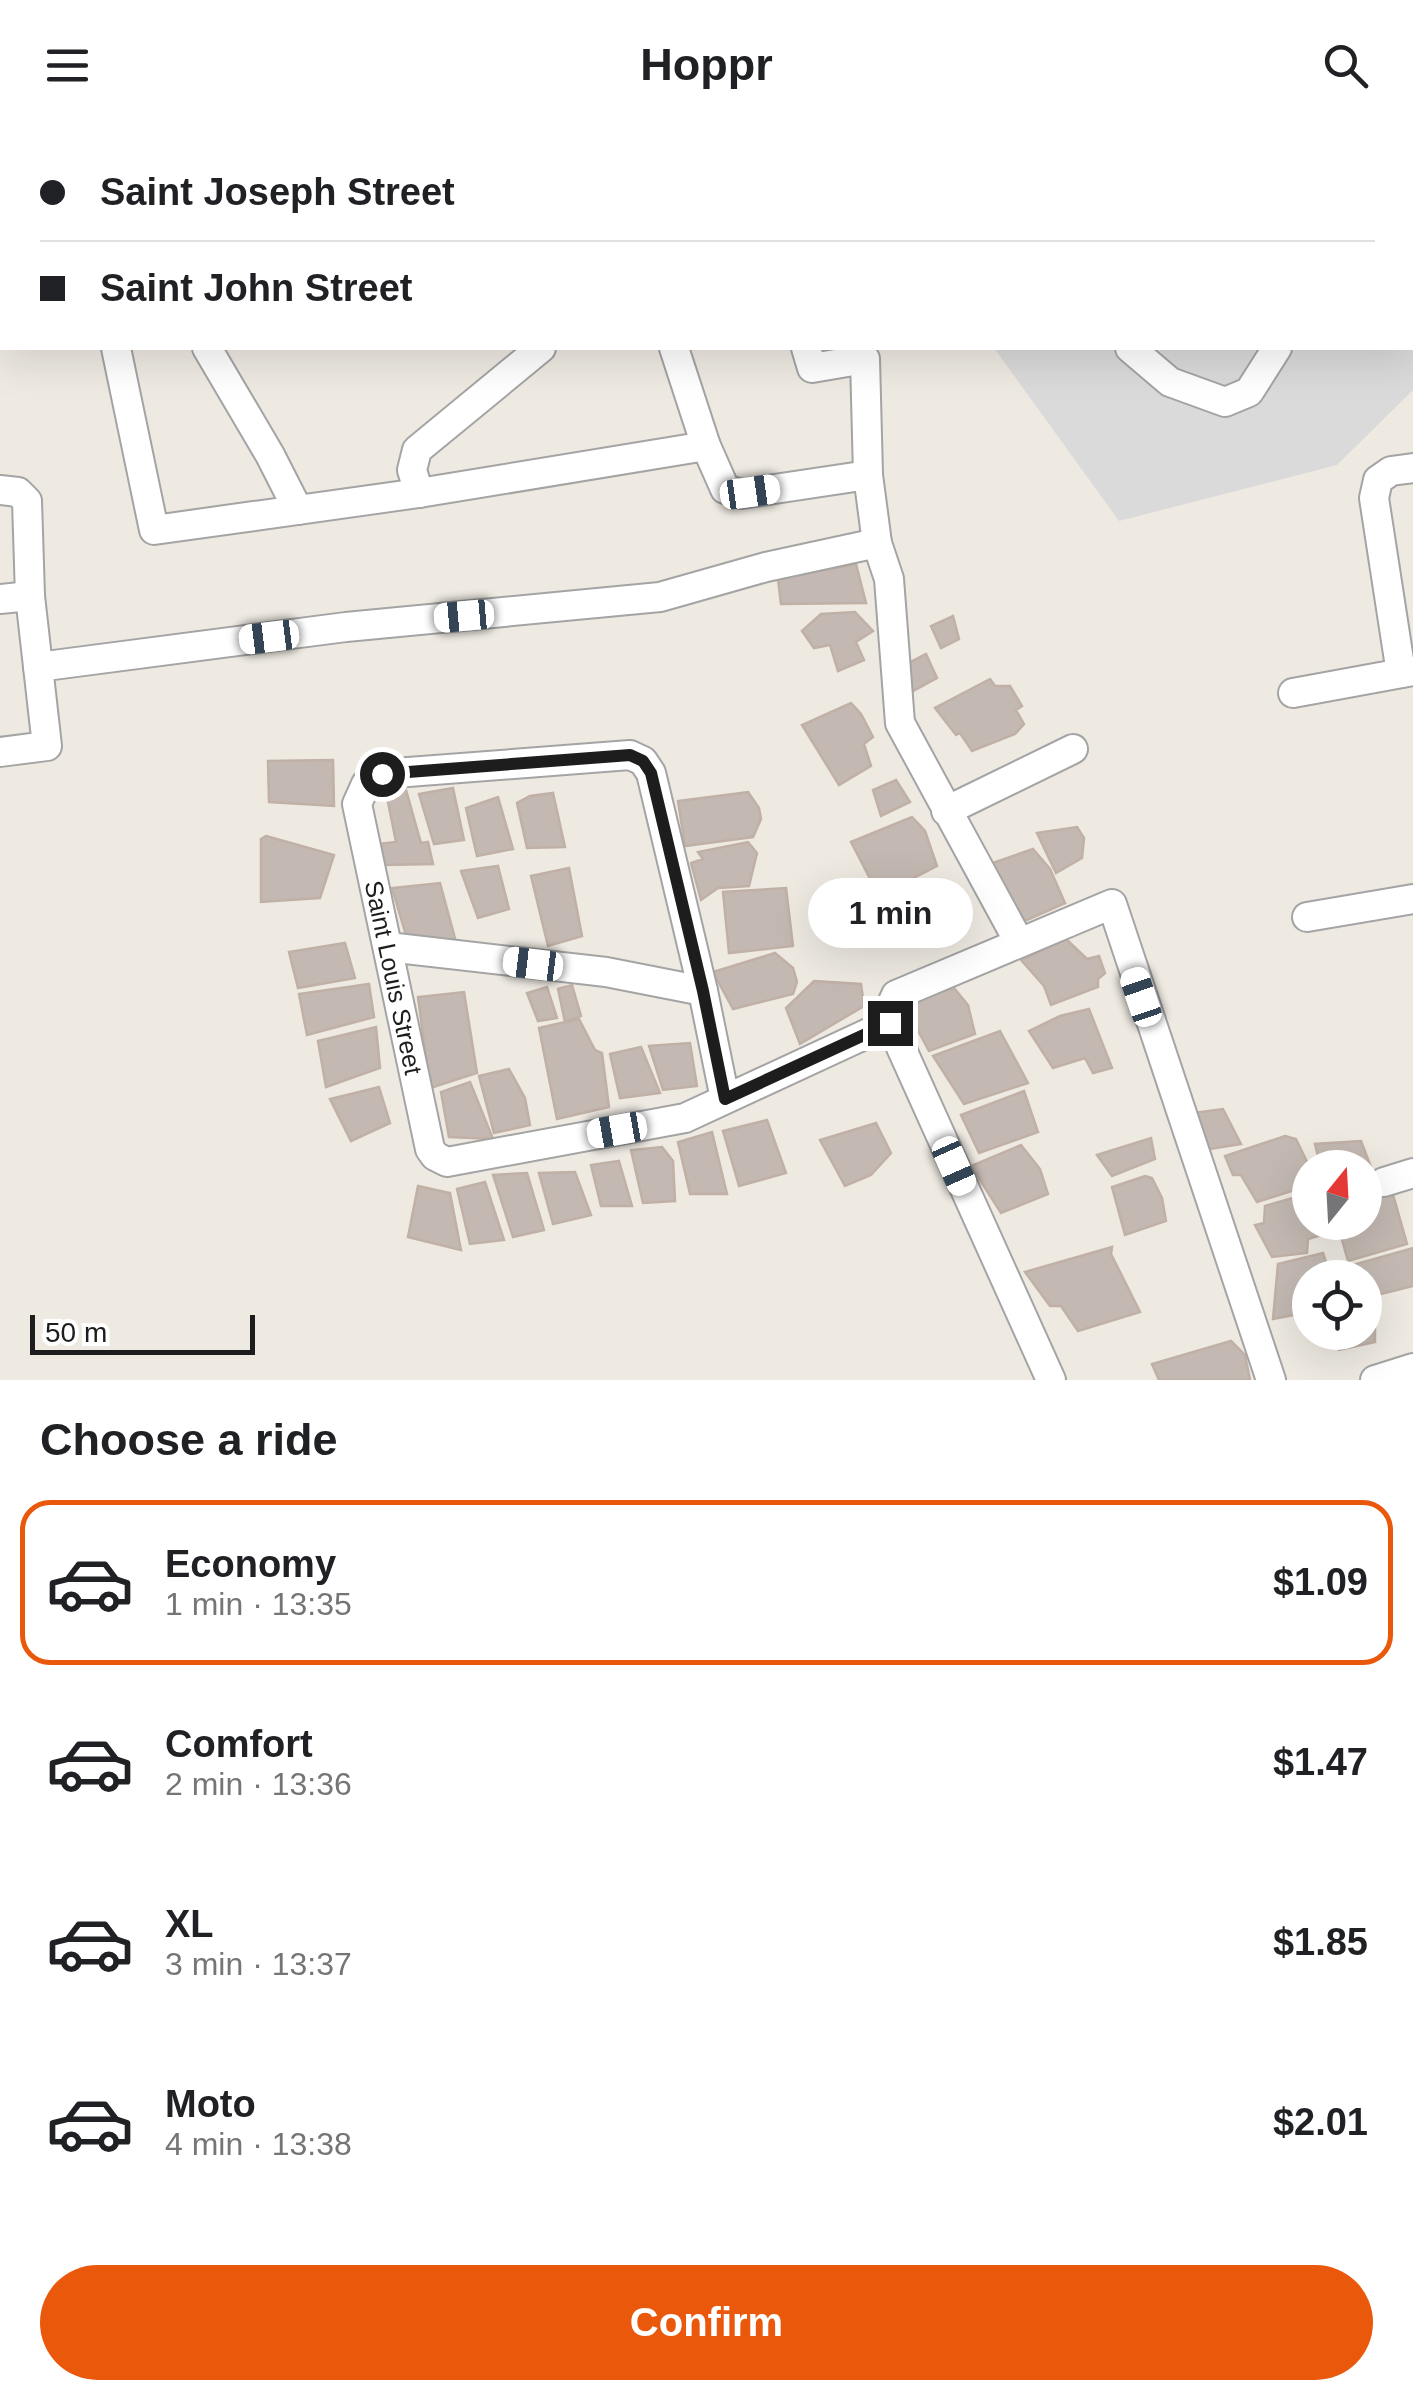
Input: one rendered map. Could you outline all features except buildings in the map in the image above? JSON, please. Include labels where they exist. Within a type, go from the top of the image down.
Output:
[{"type":"street","points":[[116,350],[154,530],[419,493],[706,446]]},
{"type":"street","points":[[207,350],[298,510]]},
{"type":"street","points":[[419,493],[412,470],[412,459],[418,450],[539,350]]},
{"type":"street","points":[[675,350],[706,446],[725,489],[740,494],[868,475]]},
{"type":"street","points":[[807,350],[812,368],[865,359],[868,475],[877,543],[889,579],[900,723],[1019,942]]},
{"type":"street","points":[[1132,350],[1170,382],[1225,402],[1249,392],[1276,350]]},
{"type":"street","points":[[1293,692],[1407,672],[1374,498],[1378,480],[1391,471],[1413,468]]},
{"type":"street","points":[[0,490],[18,492],[27,501],[30,596],[48,746],[0,752]]},
{"type":"street","points":[[38,667],[346,627],[660,597],[766,567],[877,543]]},
{"type":"street","points":[[0,599],[30,596]]},
{"type":"street","points":[[946,811],[1073,748]]},
{"type":"street","name":"Saint Louis Street","points":[[703,991],[651,773],[643,761],[630,755],[382,774],[366,784],[357,804],[430,1149],[435,1156],[447,1162],[685,1118],[725,1099]]},
{"type":"street","points":[[1307,917],[1413,899]]},
{"type":"street","points":[[1050,1380],[890,1023],[890,1008],[896,996],[1112,904],[1271,1380]]},
{"type":"street","points":[[388,947],[606,972],[703,991],[725,1099],[890,1023]]},
{"type":"street","points":[[1384,1182],[1413,1173]]},
{"type":"street","points":[[1375,1380],[1413,1368]]},
{"type":"shaded area","points":[[995,350],[1413,350],[1413,390],[1337,465],[1119,521]]},
{"type":"route","points":[[382,774],[630,755],[643,761],[651,773],[725,1099],[890,1023]]}]
